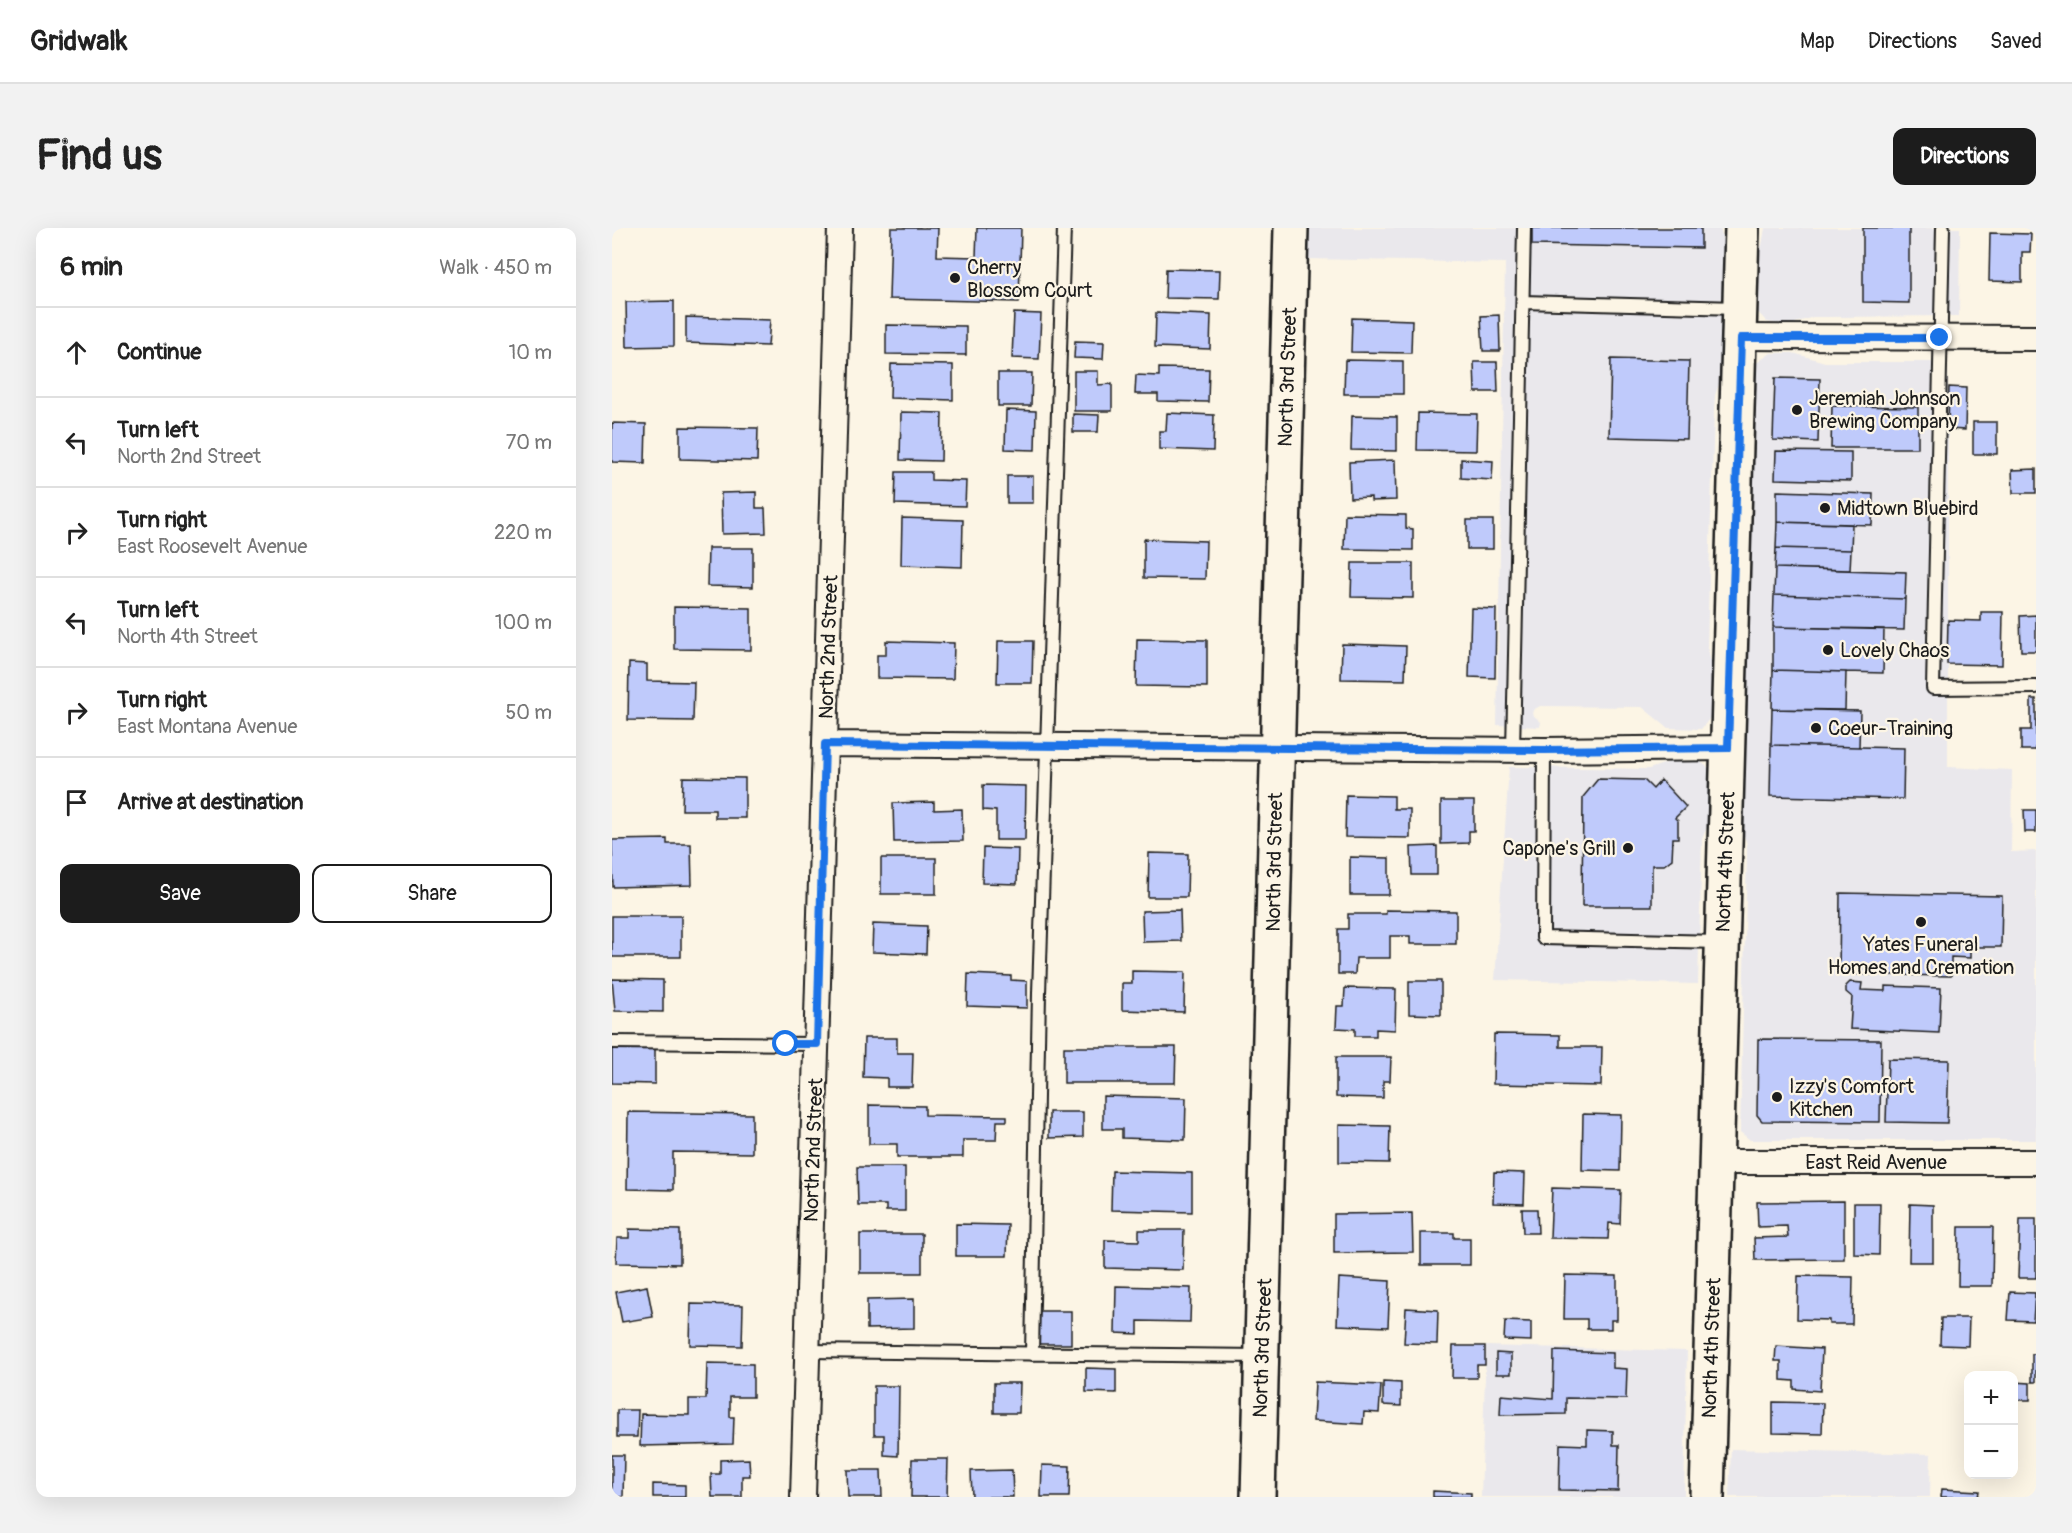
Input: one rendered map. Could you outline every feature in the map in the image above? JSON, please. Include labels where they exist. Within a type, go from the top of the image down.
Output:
[{"type":"main road","name":"North 3rd Street","points":[[1258,1497],[1291,228]]},
{"type":"main road","name":"North 4th Street","points":[[1707,1497],[1743,228]]},
{"type":"street","name":"North 2nd Street","points":[[803,1497],[840,228]]},
{"type":"street","points":[[1741,323],[1940,338],[2036,338]]},
{"type":"street","points":[[825,744],[1513,750],[1728,748]]},
{"type":"street","name":"East Reid Avenue","points":[[1716,1162],[2036,1162]]},
{"type":"lane","points":[[1032,1353],[1047,746],[1064,228]]},
{"type":"lane","points":[[1513,750],[1524,228]]},
{"type":"lane","points":[[1943,228],[1933,688],[2036,687]]},
{"type":"lane","points":[[1522,302],[1741,323]]},
{"type":"lane","points":[[1544,750],[1542,938],[1722,941]]},
{"type":"lane","points":[[612,1042],[817,1044]]},
{"type":"lane","points":[[807,1351],[1262,1356]]},
{"type":"shaded area","points":[[1308,228],[1720,228],[1725,249],[1722,376],[1715,395],[1714,410],[1707,647],[1714,675],[1714,713],[1701,729],[1668,728],[1642,707],[1540,706],[1533,710],[1532,714],[1541,722],[1540,727],[1497,725],[1505,263],[1307,259]]},
{"type":"shaded area","points":[[1765,228],[1960,228],[1959,316],[1813,317],[1789,325],[1767,322],[1754,308],[1754,261],[1762,245]]},
{"type":"shaded area","points":[[1771,353],[1793,353],[1825,362],[1948,362],[1948,767],[2012,770],[2011,852],[2036,851],[2036,1140],[1750,1140],[1740,1132],[1747,855],[1747,844],[1741,827],[1755,364]]},
{"type":"shaded area","points":[[1675,760],[1701,762],[1711,770],[1711,817],[1702,839],[1698,984],[1495,980],[1509,767],[1649,769]]},
{"type":"shaded area","points":[[1486,1346],[1687,1351],[1684,1497],[1481,1497]]},
{"type":"shaded area","points":[[1731,1449],[1931,1454],[1930,1497],[1729,1497]]},
{"type":"building","name":"Cherry Blossom Court","points":[[891,228],[938,228],[937,256],[976,257],[977,228],[1021,228],[1019,302],[889,299]]},
{"type":"building","points":[[1532,228],[1701,228],[1701,248],[1532,245]]},
{"type":"building","points":[[1863,228],[1909,228],[1909,303],[1863,302]]},
{"type":"building","points":[[1990,233],[2031,234],[2030,252],[2022,252],[2022,282],[1989,281]]},
{"type":"building","points":[[1166,269],[1220,270],[1219,299],[1165,298]]},
{"type":"building","points":[[674,301],[674,346],[627,347],[626,302]]},
{"type":"building","points":[[1014,313],[1041,314],[1039,359],[1012,358]]},
{"type":"building","points":[[1156,313],[1211,315],[1210,349],[1155,347]]},
{"type":"building","points":[[1499,315],[1500,351],[1483,351],[1481,316]]},
{"type":"building","points":[[686,317],[770,320],[768,346],[686,343]]},
{"type":"building","points":[[1352,318],[1412,320],[1411,353],[1351,352]]},
{"type":"building","points":[[886,325],[966,326],[966,355],[886,354]]},
{"type":"building","points":[[1075,341],[1104,342],[1103,359],[1074,358]]},
{"type":"building","points":[[1611,359],[1689,361],[1687,439],[1609,437]]},
{"type":"building","points":[[1345,360],[1403,361],[1403,394],[1344,394]]},
{"type":"building","points":[[1474,362],[1497,362],[1498,392],[1475,392]]},
{"type":"building","points":[[891,364],[953,365],[953,400],[890,398]]},
{"type":"building","points":[[1159,368],[1209,369],[1208,402],[1158,401],[1158,394],[1135,394],[1136,375],[1159,376]]},
{"type":"building","points":[[1074,371],[1098,371],[1098,385],[1112,384],[1112,411],[1074,411]]},
{"type":"building","points":[[998,373],[1032,373],[1031,406],[998,406]]},
{"type":"building","name":"Jeremiah Johnson Brewing Company","points":[[1775,378],[1820,379],[1818,442],[1773,440]]},
{"type":"building","points":[[1949,387],[1966,388],[1965,430],[1948,429]]},
{"type":"building","points":[[1832,406],[1918,407],[1918,448],[1831,448]]},
{"type":"building","points":[[1006,410],[1036,411],[1035,450],[1005,449]]},
{"type":"building","points":[[901,412],[942,413],[941,461],[900,460]]},
{"type":"building","points":[[1167,413],[1214,415],[1213,451],[1159,449],[1159,431],[1166,431]]},
{"type":"building","points":[[1418,413],[1477,414],[1476,451],[1417,450]]},
{"type":"building","points":[[1073,414],[1099,415],[1098,432],[1073,432]]},
{"type":"building","points":[[1352,416],[1397,417],[1397,451],[1351,450]]},
{"type":"building","points":[[1973,422],[1997,422],[1997,454],[1973,454]]},
{"type":"building","points":[[612,423],[646,424],[645,463],[612,462]]},
{"type":"building","points":[[680,427],[758,428],[757,461],[680,459]]},
{"type":"building","points":[[1776,451],[1851,452],[1851,481],[1775,479]]},
{"type":"building","points":[[1461,459],[1493,461],[1492,480],[1461,478]]},
{"type":"building","points":[[1395,460],[1396,500],[1371,501],[1371,497],[1350,498],[1349,462]]},
{"type":"building","points":[[2036,469],[2036,493],[2013,493],[2012,470]]},
{"type":"building","points":[[896,472],[931,472],[931,480],[966,481],[965,506],[895,504]]},
{"type":"building","points":[[1007,476],[1033,476],[1033,503],[1007,503]]},
{"type":"building","name":"Midtown Bluebird","points":[[1777,491],[1873,494],[1872,525],[1777,522]]},
{"type":"building","points":[[756,492],[756,508],[765,508],[766,533],[722,534],[721,493]]},
{"type":"building","points":[[1345,514],[1406,515],[1406,528],[1413,529],[1413,550],[1344,549]]},
{"type":"building","points":[[902,518],[963,520],[962,567],[901,565]]},
{"type":"building","points":[[1467,520],[1493,520],[1493,549],[1467,549]]},
{"type":"building","points":[[1777,522],[1852,524],[1851,550],[1776,548]]},
{"type":"building","points":[[1144,539],[1206,541],[1205,579],[1144,578]]},
{"type":"building","points":[[708,548],[753,548],[753,587],[707,586]]},
{"type":"building","points":[[1776,548],[1851,550],[1850,570],[1775,568]]},
{"type":"building","points":[[1352,563],[1413,563],[1413,598],[1351,597]]},
{"type":"building","points":[[1775,568],[1906,572],[1905,599],[1774,595]]},
{"type":"building","points":[[1774,595],[1905,599],[1904,630],[1773,627]]},
{"type":"building","points":[[674,607],[751,608],[751,650],[674,649]]},
{"type":"building","points":[[1471,608],[1496,609],[1495,678],[1469,677]]},
{"type":"building","points":[[1981,612],[2003,612],[2002,665],[1947,664],[1948,620],[1981,621]]},
{"type":"building","points":[[2036,615],[2036,651],[2021,651],[2020,616]]},
{"type":"building","name":"Lovely Chaos","points":[[1773,627],[1884,629],[1883,673],[1773,670]]},
{"type":"building","points":[[1137,639],[1207,640],[1207,687],[1136,686]]},
{"type":"building","points":[[886,641],[954,643],[953,679],[877,678],[877,655],[886,655]]},
{"type":"building","points":[[998,641],[1033,641],[1032,683],[997,683]]},
{"type":"building","points":[[1342,644],[1406,646],[1405,680],[1341,679]]},
{"type":"building","points":[[629,663],[647,664],[647,681],[694,682],[693,721],[628,720]]},
{"type":"building","points":[[1773,670],[1846,672],[1845,710],[1772,709]]},
{"type":"building","points":[[2031,699],[2036,699],[2036,750],[2021,750],[2021,730],[2031,730]]},
{"type":"building","name":"Coeur-Training","points":[[1772,709],[1860,711],[1859,747],[1771,745]]},
{"type":"building","points":[[1771,745],[1904,748],[1903,799],[1770,796]]},
{"type":"building","points":[[683,777],[745,778],[745,818],[715,818],[715,810],[682,810]]},
{"type":"building","name":"Capone's Grill","points":[[1598,779],[1644,780],[1653,789],[1661,780],[1686,807],[1675,818],[1678,821],[1678,838],[1673,838],[1672,859],[1664,865],[1652,865],[1652,906],[1582,906],[1583,797]]},
{"type":"building","points":[[983,785],[1026,786],[1025,840],[996,840],[996,811],[983,810]]},
{"type":"building","points":[[1346,795],[1394,796],[1394,809],[1410,809],[1410,838],[1345,837]]},
{"type":"building","points":[[1441,801],[1474,801],[1474,831],[1469,831],[1469,843],[1441,844]]},
{"type":"building","points":[[934,802],[934,810],[962,809],[963,841],[894,842],[893,803]]},
{"type":"building","points":[[2024,810],[2036,810],[2036,832],[2025,832]]},
{"type":"building","points":[[667,839],[667,844],[691,844],[692,885],[613,887],[612,840]]},
{"type":"building","points":[[1437,846],[1437,875],[1412,875],[1411,847]]},
{"type":"building","points":[[983,848],[1018,849],[1017,884],[982,883]]},
{"type":"building","points":[[1149,853],[1188,854],[1187,897],[1148,897]]},
{"type":"building","points":[[1350,857],[1389,858],[1389,895],[1350,895]]},
{"type":"building","points":[[881,858],[936,858],[936,894],[881,894]]},
{"type":"building","name":"Yates Funeral Homes and Cremation","points":[[1840,893],[2002,896],[2001,947],[1970,947],[1970,958],[1951,957],[1951,976],[1839,974]]},
{"type":"building","points":[[1180,910],[1181,941],[1143,942],[1142,911]]},
{"type":"building","points":[[1386,910],[1456,911],[1456,944],[1410,944],[1410,936],[1390,936],[1390,958],[1356,958],[1355,974],[1338,974],[1338,929],[1348,929],[1348,914],[1386,914]]},
{"type":"building","points":[[612,916],[681,916],[681,957],[612,957]]},
{"type":"building","points":[[873,924],[927,926],[926,954],[872,952]]},
{"type":"building","points":[[1132,971],[1185,972],[1184,1012],[1122,1010],[1122,983],[1132,983]]},
{"type":"building","points":[[968,974],[1011,976],[1011,980],[1027,981],[1027,1008],[967,1006]]},
{"type":"building","points":[[612,979],[663,980],[663,1012],[615,1011]]},
{"type":"building","points":[[1409,981],[1441,981],[1441,1015],[1409,1014]]},
{"type":"building","points":[[1850,982],[1862,983],[1861,990],[1885,991],[1885,986],[1941,988],[1939,1033],[1850,1029],[1852,997],[1846,992],[1846,986]]},
{"type":"building","points":[[1345,988],[1396,989],[1395,1030],[1376,1029],[1376,1036],[1355,1036],[1355,1029],[1336,1028],[1337,1006],[1344,1006]]},
{"type":"building","points":[[1494,1034],[1560,1035],[1560,1047],[1602,1047],[1601,1086],[1493,1084]]},
{"type":"building","points":[[864,1038],[897,1038],[897,1053],[913,1053],[912,1087],[887,1087],[887,1078],[863,1077]]},
{"type":"building","points":[[1758,1039],[1881,1040],[1880,1122],[1762,1121],[1757,1115]]},
{"type":"building","points":[[612,1047],[655,1048],[655,1084],[612,1083]]},
{"type":"building","points":[[1064,1047],[1176,1047],[1175,1083],[1064,1083]]},
{"type":"building","points":[[1336,1057],[1391,1057],[1390,1081],[1383,1081],[1383,1098],[1336,1097]]},
{"type":"building","points":[[1888,1059],[1949,1060],[1947,1123],[1886,1122]]},
{"type":"building","points":[[1103,1096],[1186,1098],[1185,1140],[1122,1138],[1122,1129],[1103,1129]]},
{"type":"building","points":[[869,1105],[925,1106],[925,1115],[1007,1116],[1007,1121],[997,1121],[996,1140],[963,1140],[963,1157],[897,1157],[897,1144],[869,1144]]},
{"type":"building","points":[[628,1112],[752,1114],[752,1153],[673,1152],[673,1190],[627,1189]]},
{"type":"building","points":[[1049,1112],[1083,1112],[1083,1137],[1049,1138]]},
{"type":"building","points":[[1583,1114],[1621,1115],[1620,1171],[1582,1170]]},
{"type":"building","points":[[1339,1125],[1390,1126],[1389,1163],[1339,1162]]},
{"type":"building","points":[[857,1167],[905,1167],[905,1211],[886,1211],[886,1205],[858,1205]]},
{"type":"building","points":[[1112,1171],[1192,1173],[1192,1212],[1111,1210]]},
{"type":"building","points":[[1494,1172],[1525,1173],[1524,1204],[1493,1203]]},
{"type":"building","points":[[1552,1188],[1621,1190],[1620,1224],[1609,1223],[1608,1239],[1550,1238]]},
{"type":"building","points":[[1844,1201],[1844,1259],[1755,1260],[1754,1238],[1788,1237],[1787,1226],[1758,1227],[1757,1202]]},
{"type":"building","points":[[1854,1203],[1880,1203],[1879,1255],[1854,1254]]},
{"type":"building","points":[[1910,1204],[1933,1205],[1933,1262],[1909,1262]]},
{"type":"building","points":[[1522,1209],[1537,1209],[1538,1233],[1523,1233]]},
{"type":"building","points":[[1412,1213],[1413,1252],[1334,1253],[1334,1214]]},
{"type":"building","points":[[2020,1219],[2036,1219],[2036,1278],[2018,1278]]},
{"type":"building","points":[[956,1224],[1008,1225],[1007,1256],[956,1256]]},
{"type":"building","points":[[1959,1227],[1993,1227],[1992,1286],[1958,1286]]},
{"type":"building","points":[[629,1229],[680,1230],[680,1264],[616,1263],[617,1238],[629,1238]]},
{"type":"building","points":[[1139,1230],[1184,1230],[1183,1270],[1105,1268],[1105,1240],[1139,1241]]},
{"type":"building","points":[[1421,1233],[1454,1233],[1454,1238],[1470,1238],[1470,1265],[1421,1265]]},
{"type":"building","points":[[860,1234],[922,1234],[922,1273],[860,1273]]},
{"type":"building","points":[[1565,1275],[1617,1276],[1617,1320],[1611,1320],[1611,1329],[1587,1329],[1587,1319],[1564,1319]]},
{"type":"building","points":[[1798,1276],[1853,1277],[1852,1324],[1829,1324],[1829,1320],[1797,1319]]},
{"type":"building","points":[[1339,1278],[1390,1281],[1388,1327],[1337,1325]]},
{"type":"building","points":[[647,1286],[653,1317],[622,1322],[616,1292]]},
{"type":"building","points":[[1116,1286],[1191,1288],[1190,1322],[1138,1321],[1138,1334],[1115,1333]]},
{"type":"building","points":[[2010,1292],[2035,1293],[2033,1321],[2008,1320]]},
{"type":"building","points":[[914,1299],[914,1328],[867,1329],[867,1300]]},
{"type":"building","points":[[691,1304],[743,1305],[742,1346],[690,1345]]},
{"type":"building","points":[[1406,1308],[1438,1310],[1437,1344],[1404,1343]]},
{"type":"building","points":[[1039,1311],[1071,1311],[1071,1344],[1038,1344]]},
{"type":"building","points":[[1941,1318],[1969,1318],[1968,1346],[1940,1345]]},
{"type":"building","points":[[1505,1321],[1531,1322],[1531,1341],[1504,1340]]},
{"type":"building","points":[[1453,1346],[1485,1346],[1485,1365],[1477,1365],[1477,1378],[1452,1378]]},
{"type":"building","points":[[1776,1346],[1822,1349],[1820,1391],[1794,1389],[1794,1381],[1781,1380],[1781,1361],[1775,1361]]},
{"type":"building","points":[[1554,1351],[1613,1353],[1613,1368],[1627,1369],[1626,1399],[1566,1398],[1566,1414],[1500,1415],[1501,1395],[1553,1399]]},
{"type":"building","points":[[1496,1353],[1511,1354],[1511,1374],[1496,1374]]},
{"type":"building","points":[[2032,1354],[2036,1354],[2036,1382],[2032,1382]]},
{"type":"building","points":[[707,1363],[753,1364],[753,1397],[730,1397],[730,1417],[734,1417],[733,1444],[640,1446],[641,1414],[689,1415],[689,1399],[706,1399]]},
{"type":"building","points":[[1086,1368],[1116,1369],[1116,1393],[1086,1392]]},
{"type":"building","points":[[1315,1382],[1381,1385],[1379,1413],[1364,1412],[1363,1424],[1313,1421]]},
{"type":"building","points":[[1383,1382],[1401,1383],[1401,1406],[1383,1405]]},
{"type":"building","points":[[2018,1382],[2030,1383],[2030,1400],[2018,1400]]},
{"type":"building","points":[[994,1383],[1020,1383],[1019,1413],[994,1413]]},
{"type":"building","points":[[874,1386],[899,1386],[898,1456],[884,1455],[884,1435],[874,1435]]},
{"type":"building","points":[[1773,1402],[1823,1403],[1822,1434],[1773,1433]]},
{"type":"building","points":[[617,1410],[638,1410],[637,1437],[617,1437]]},
{"type":"building","points":[[1587,1430],[1613,1431],[1613,1445],[1619,1445],[1618,1491],[1559,1490],[1560,1444],[1587,1445]]},
{"type":"building","points":[[612,1455],[624,1455],[623,1497],[612,1497]]},
{"type":"building","points":[[749,1459],[750,1476],[742,1476],[742,1497],[712,1497],[711,1474],[720,1474],[720,1460]]},
{"type":"building","points":[[912,1459],[948,1459],[947,1497],[911,1497]]},
{"type":"building","points":[[1042,1465],[1070,1466],[1069,1497],[1041,1497]]},
{"type":"building","points":[[847,1470],[881,1470],[882,1497],[848,1497]]},
{"type":"building","points":[[1012,1470],[1013,1497],[972,1497],[971,1471]]},
{"type":"building","points":[[653,1484],[685,1485],[685,1497],[653,1497]]},
{"type":"building","points":[[1942,1489],[1979,1491],[1978,1497],[1941,1497]]},
{"type":"building","points":[[1433,1491],[1471,1493],[1471,1497],[1433,1497]]},
{"type":"place","name":"Cherry Blossom Court","points":[[955,278]]},
{"type":"place","name":"Jeremiah Johnson Brewing Company","points":[[1797,410]]},
{"type":"place","name":"Midtown Bluebird","points":[[1825,508]]},
{"type":"place","name":"Lovely Chaos","points":[[1828,650]]},
{"type":"place","name":"Coeur-Training","points":[[1816,728]]},
{"type":"place","name":"Capone's Grill","points":[[1628,848]]},
{"type":"place","name":"Yates Funeral Homes and Cremation","points":[[1921,922]]},
{"type":"place","name":"Izzy's Comfort Kitchen","points":[[1777,1097]]},
{"type":"route","points":[[786,1044],[817,1044],[825,744],[1513,750],[1728,748],[1741,338],[1940,338]]}]
